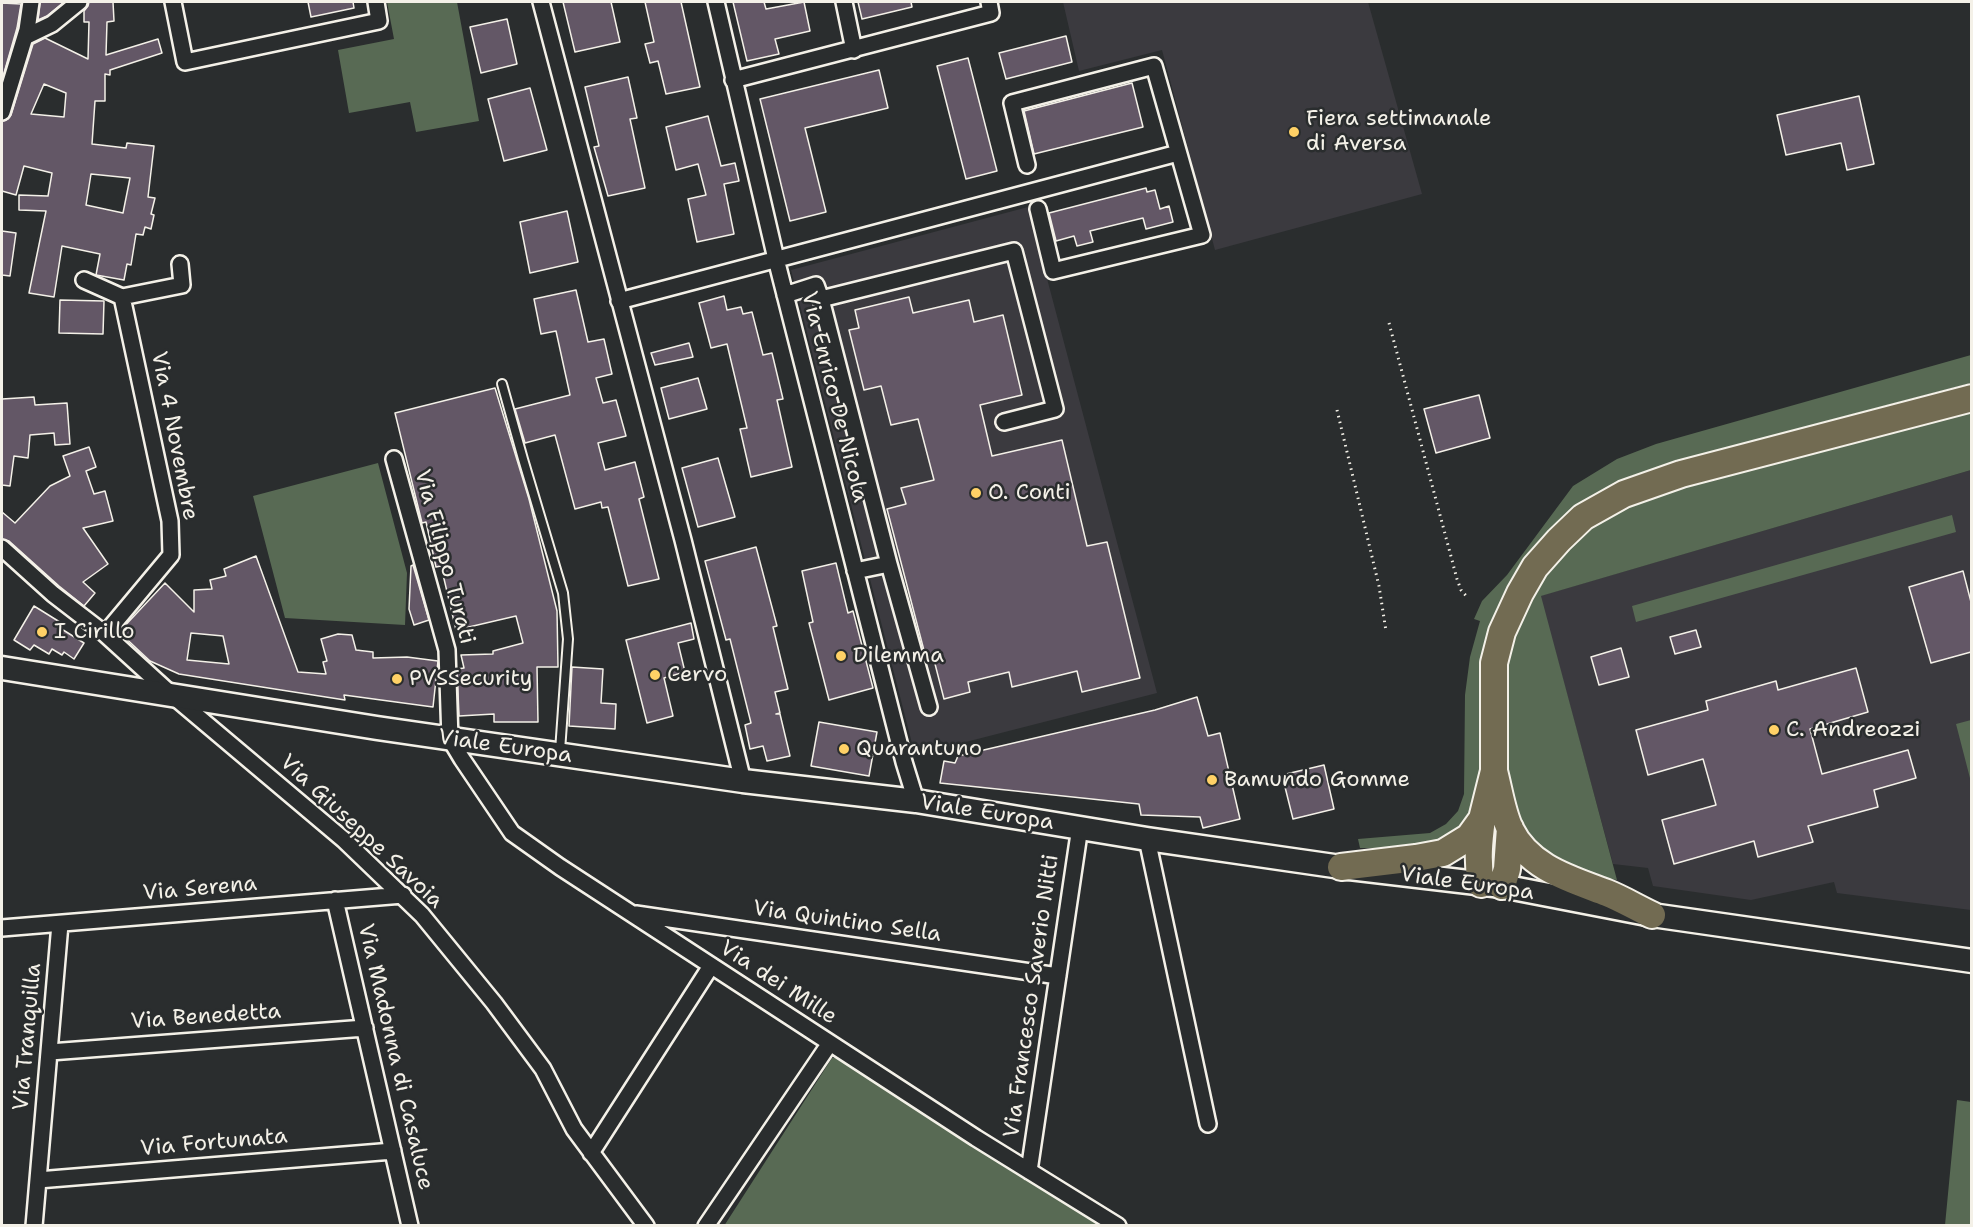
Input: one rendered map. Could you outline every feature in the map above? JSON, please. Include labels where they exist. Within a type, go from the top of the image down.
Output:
[{"type":"highway","points":[[1510,828],[1507,869],[1492,885],[1479,868],[1478,846],[1494,771],[1494,663],[1502,632],[1535,567],[1583,517],[1624,494],[1681,474],[1971,398]]},
{"type":"highway","points":[[1494,771],[1510,828],[1522,848],[1534,860],[1561,876],[1609,894],[1652,915]]},
{"type":"highway","points":[[1341,867],[1443,853],[1469,837],[1482,819]]},
{"type":"main road","name":"Viale Europa","points":[[2,668],[559,755],[743,781],[916,801],[1341,867],[1492,885],[1652,915],[1971,961]]},
{"type":"street","points":[[2,112],[25,37],[31,2]]},
{"type":"street","points":[[25,37],[52,24],[79,2]]},
{"type":"street","points":[[173,2],[185,62],[379,21],[376,2]]},
{"type":"street","points":[[541,2],[683,540],[743,781]]},
{"type":"street","name":"Via Enrico De Nicola","points":[[716,2],[785,295],[904,762],[916,801]]},
{"type":"street","points":[[844,2],[854,50]]},
{"type":"street","points":[[733,80],[991,13],[989,2]]},
{"type":"street","points":[[1027,165],[1011,103],[1154,66],[1202,234],[1053,271],[1038,209]]},
{"type":"street","points":[[619,301],[1178,153]]},
{"type":"street","points":[[821,299],[1014,251],[1055,409],[1004,422]]},
{"type":"street","points":[[84,280],[122,297],[182,285],[180,264]]},
{"type":"street","points":[[785,295],[816,285],[821,299],[929,708]]},
{"type":"street","name":"Via 4 Novembre","points":[[105,634],[171,555],[170,521],[122,297]]},
{"type":"street","name":"Via Filippo Turati","points":[[394,459],[447,650],[450,739]]},
{"type":"street","name":"Via Giuseppe Savoia","points":[[2,548],[53,594],[105,634],[172,695],[344,840],[422,915],[494,1003],[543,1070],[574,1129],[646,1226]]},
{"type":"street","points":[[855,571],[890,564]]},
{"type":"street","name":"Via dei Mille","points":[[450,739],[512,832],[560,867],[830,1043],[1118,1226]]},
{"type":"street","name":"Via Francesco Saverio Nitti","points":[[1029,1171],[1080,827]]},
{"type":"street","points":[[1147,838],[1208,1124]]},
{"type":"street","name":"Via Serena","points":[[2,927],[403,895]]},
{"type":"street","name":"Via Madonna di Casaluce","points":[[335,900],[410,1226]]},
{"type":"street","name":"Via Quintino Sella","points":[[631,914],[1058,976]]},
{"type":"street","name":"Via Tranquilla","points":[[34,1226],[60,924]]},
{"type":"street","points":[[591,1153],[711,966]]},
{"type":"street","name":"Via Benedetta","points":[[50,1052],[365,1028]]},
{"type":"street","points":[[706,1226],[830,1043]]},
{"type":"street","name":"Via Fortunata","points":[[38,1180],[393,1150]]},
{"type":"lane","points":[[502,384],[522,459],[563,593],[568,639],[559,755]]},
{"type":"path","points":[[1389,323],[1457,579],[1461,590],[1468,598]]},
{"type":"path","points":[[1337,410],[1379,585],[1386,631]]},
{"type":"shaded area","name":"Fiera settimanale di Aversa","points":[[1063,2],[1368,2],[1422,194],[1215,250],[1162,50],[1079,71]]},
{"type":"shaded area","name":"O. Conti","points":[[1028,207],[1157,693],[915,755],[791,270]]},
{"type":"shaded area","name":"C. Andreozzi","points":[[1971,470],[1971,910],[1837,893],[1834,882],[1751,900],[1653,886],[1648,868],[1613,864],[1540,596]]},
{"type":"green space","points":[[387,2],[457,2],[479,121],[416,132],[410,102],[349,113],[338,50],[394,39]]},
{"type":"green space","points":[[1971,355],[1971,383],[1714,451],[1631,476],[1593,496],[1564,522],[1485,650],[1480,686],[1479,722],[1483,783],[1464,829],[1422,849],[1360,848],[1358,839],[1430,833],[1446,824],[1458,811],[1464,794],[1465,695],[1470,657],[1480,621],[1474,619],[1482,601],[1507,575],[1573,486],[1617,459],[1656,444]]},
{"type":"green space","points":[[1971,407],[1971,470],[1541,596],[1617,880],[1595,877],[1561,866],[1529,841],[1507,791],[1502,698],[1510,646],[1520,618],[1543,577],[1570,547],[1604,518],[1637,499]]},
{"type":"green space","points":[[378,463],[407,573],[405,625],[285,618],[253,496]]},
{"type":"green space","points":[[1952,515],[1956,532],[1636,622],[1632,606]]},
{"type":"green space","points":[[1972,720],[1971,782],[1956,724]]},
{"type":"green space","points":[[832,1058],[840,1058],[1106,1226],[724,1226]]},
{"type":"green space","points":[[1957,1100],[1971,1102],[1971,1225],[1945,1225]]},
{"type":"building","points":[[40,2],[64,2],[47,16],[38,20]]},
{"type":"building","points":[[89,2],[113,2],[114,21],[107,22],[106,55],[158,39],[162,53],[110,70],[110,75],[105,74],[105,101],[95,101],[92,144],[126,148],[127,143],[154,146],[148,197],[155,198],[151,214],[154,215],[151,229],[145,227],[143,235],[136,234],[131,265],[127,264],[124,280],[96,275],[100,254],[62,246],[54,297],[29,293],[46,211],[19,210],[19,195],[48,196],[52,173],[24,166],[16,195],[2,191],[2,121],[11,115],[33,44],[45,38],[88,59],[89,22],[84,22],[84,11]],"holes":[[[44,84],[66,93],[64,117],[31,114]],[[91,174],[130,178],[123,213],[86,205]]]},
{"type":"building","points":[[308,2],[353,2],[354,8],[311,17]]},
{"type":"building","points":[[563,2],[611,2],[620,42],[575,52]]},
{"type":"building","points":[[645,2],[681,2],[700,87],[666,94],[658,61],[650,63],[645,44],[654,42]]},
{"type":"building","points":[[733,2],[764,2],[766,9],[804,2],[810,31],[775,39],[779,54],[747,61]]},
{"type":"building","points":[[858,2],[911,2],[912,7],[862,19]]},
{"type":"building","points":[[2,3],[21,4],[17,28],[2,80]]},
{"type":"building","points":[[507,19],[517,64],[481,73],[470,27]]},
{"type":"building","points":[[1066,36],[1072,62],[1006,79],[999,53]]},
{"type":"building","points":[[968,58],[997,171],[966,179],[937,66]]},
{"type":"building","points":[[879,70],[888,108],[805,128],[826,212],[790,221],[760,99]]},
{"type":"building","points":[[628,77],[637,118],[630,119],[645,188],[608,196],[594,147],[599,146],[585,87]]},
{"type":"building","points":[[1132,83],[1143,127],[1034,154],[1024,111]]},
{"type":"building","points":[[530,88],[547,150],[504,161],[488,99]]},
{"type":"building","points":[[1859,96],[1874,164],[1847,170],[1841,143],[1786,155],[1777,115]]},
{"type":"building","points":[[708,116],[721,166],[735,163],[739,181],[724,184],[734,234],[697,242],[688,199],[706,195],[698,164],[676,170],[666,127]]},
{"type":"building","points":[[1146,188],[1147,192],[1155,190],[1160,209],[1169,206],[1173,222],[1146,229],[1143,218],[1090,231],[1093,242],[1077,246],[1074,236],[1056,241],[1049,213]]},
{"type":"building","points":[[567,211],[578,262],[530,273],[520,222]]},
{"type":"building","points":[[2,231],[16,233],[10,276],[2,275]]},
{"type":"building","points":[[576,290],[588,342],[604,339],[612,374],[596,378],[603,403],[616,400],[626,436],[598,443],[605,470],[635,462],[644,497],[639,499],[659,579],[628,586],[608,507],[602,508],[601,502],[575,509],[555,435],[525,443],[515,409],[570,395],[556,331],[541,334],[534,299]]},
{"type":"building","points":[[724,296],[727,310],[741,307],[743,314],[752,312],[763,355],[772,353],[783,399],[777,400],[792,467],[751,477],[740,429],[747,428],[727,344],[711,348],[699,303]]},
{"type":"building","points":[[909,297],[913,313],[969,300],[974,322],[1003,315],[1022,395],[980,405],[992,456],[1062,440],[1087,546],[1107,542],[1140,678],[1082,692],[1077,671],[1012,687],[1009,672],[968,682],[970,692],[944,699],[934,660],[927,662],[887,509],[906,504],[901,488],[934,480],[918,419],[891,425],[881,386],[864,390],[849,330],[859,328],[855,310]]},
{"type":"building","points":[[60,300],[104,301],[103,334],[59,333]]},
{"type":"building","points":[[689,343],[693,357],[655,365],[651,353]]},
{"type":"building","points":[[698,378],[707,409],[669,419],[661,388]]},
{"type":"building","points":[[495,388],[529,499],[557,611],[558,667],[537,667],[538,722],[494,722],[494,714],[459,716],[457,669],[464,668],[461,655],[493,654],[493,651],[523,643],[516,616],[456,630],[441,566],[436,567],[426,522],[422,523],[395,413]]},
{"type":"building","points":[[1479,395],[1490,438],[1436,453],[1424,409]]},
{"type":"building","points":[[34,397],[35,405],[67,403],[70,444],[55,445],[54,433],[30,435],[28,458],[14,456],[10,486],[2,485],[2,399]]},
{"type":"building","points":[[89,447],[96,467],[86,471],[94,494],[105,491],[113,521],[83,528],[108,564],[83,582],[95,593],[84,606],[9,541],[2,539],[2,512],[15,523],[50,486],[70,476],[63,456]]},
{"type":"building","points":[[718,458],[735,517],[698,527],[682,468]]},
{"type":"building","points":[[756,547],[777,626],[773,627],[788,689],[775,692],[780,713],[776,714],[780,714],[790,756],[767,761],[763,746],[750,749],[745,725],[751,723],[730,639],[726,640],[705,561]]},
{"type":"building","points":[[256,556],[298,672],[326,674],[323,662],[327,661],[321,639],[338,634],[352,635],[356,650],[373,652],[373,658],[407,657],[438,661],[433,707],[344,695],[345,700],[179,674],[150,661],[119,632],[165,583],[194,612],[194,590],[212,589],[210,580],[226,576],[224,569]],"holes":[[[191,633],[223,636],[229,664],[187,660]]]},
{"type":"building","name":"Dilemma","points":[[836,563],[848,613],[853,611],[873,688],[829,700],[809,623],[813,622],[802,571]]},
{"type":"building","points":[[413,565],[429,620],[414,625],[409,609],[411,566]]},
{"type":"building","points":[[1963,571],[1971,602],[1971,652],[1931,663],[1909,587]]},
{"type":"building","name":"I Cirillo","points":[[34,606],[63,624],[60,628],[84,643],[74,659],[64,652],[62,655],[52,649],[49,654],[34,645],[30,650],[14,640]]},
{"type":"building","name":"Cervo","points":[[691,623],[694,639],[678,643],[685,672],[664,678],[673,716],[647,723],[626,640]]},
{"type":"building","points":[[1696,630],[1701,647],[1675,654],[1670,637]]},
{"type":"building","points":[[1621,648],[1629,677],[1599,685],[1591,657]]},
{"type":"building","points":[[572,667],[603,669],[601,703],[616,704],[615,729],[569,726]]},
{"type":"building","points":[[1856,668],[1868,712],[1810,729],[1822,774],[1908,750],[1916,778],[1874,790],[1878,807],[1808,826],[1813,842],[1758,857],[1754,841],[1674,864],[1662,820],[1716,805],[1703,759],[1648,775],[1636,730],[1708,710],[1706,701],[1776,681],[1778,690]]},
{"type":"building","points":[[1197,697],[1208,736],[1220,733],[1240,819],[1203,828],[1200,817],[1141,815],[1139,804],[940,783],[944,761],[955,763],[958,756],[1155,710]]},
{"type":"building","name":"Quarantuno","points":[[819,722],[877,732],[869,776],[811,766]]},
{"type":"building","points":[[1324,765],[1334,809],[1293,819],[1282,775]]},
{"type":"place","name":"Fiera settimanale di Aversa","points":[[1294,132]]},
{"type":"place","name":"O. Conti","points":[[976,493]]},
{"type":"place","name":"I Cirillo","points":[[42,632]]},
{"type":"place","name":"Dilemma","points":[[841,656]]},
{"type":"place","name":"Cervo","points":[[655,675]]},
{"type":"place","name":"PVSSecurity","points":[[397,679]]},
{"type":"place","name":"C. Andreozzi","points":[[1774,730]]},
{"type":"place","name":"Quarantuno","points":[[844,749]]},
{"type":"place","name":"Bamundo Gomme","points":[[1212,780]]}]
